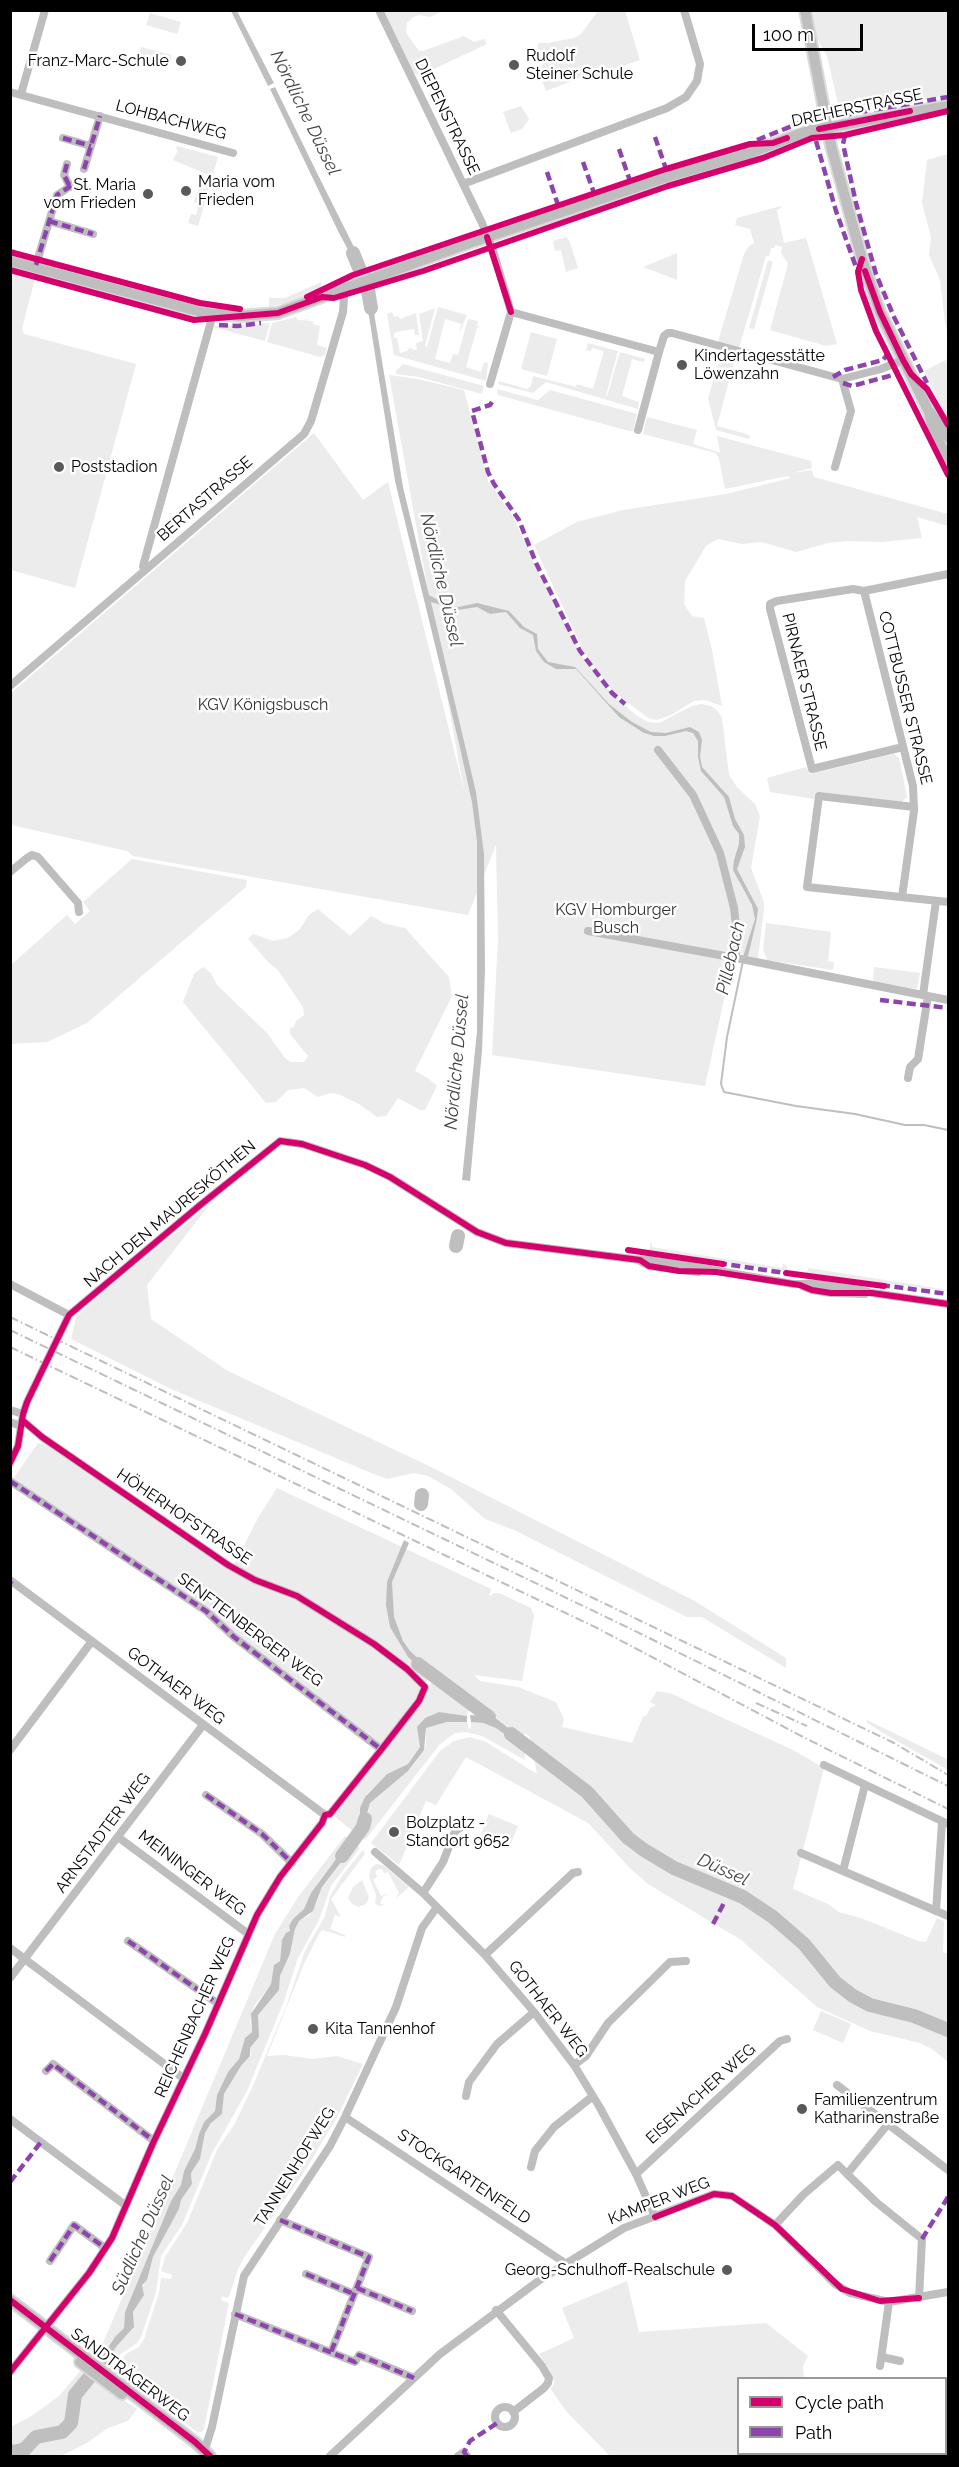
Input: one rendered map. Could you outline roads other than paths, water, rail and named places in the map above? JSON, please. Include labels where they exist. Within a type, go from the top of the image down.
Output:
[{"type":"main road","points":[[805,10],[828,127],[864,268],[880,312],[903,360],[929,412],[948,437]]},
{"type":"main road","name":"DREHERSTRASSE","points":[[10,261],[213,314],[251,316],[278,313],[487,237],[668,177],[747,154],[777,141],[828,127],[948,106]]},
{"type":"main road","points":[[929,412],[933,430],[948,459]]},
{"type":"main road","name":"SANDTRÄGERWEG","points":[[10,2300],[43,2330]]},
{"type":"main road","name":"SANDTRÄGERWEG","points":[[10,2310],[43,2330],[88,2363],[187,2443],[206,2453]]},
{"type":"street","points":[[21,94],[45,10]]},
{"type":"street","name":"DIEPENSTRASSE","points":[[379,10],[487,237],[511,312]]},
{"type":"street","points":[[463,184],[667,108],[686,97],[698,81],[700,64],[684,10]]},
{"type":"street","name":"LOHBACHWEG","points":[[10,92],[233,153]]},
{"type":"street","name":"LOHBACHWEG","points":[[84,169],[100,116]]},
{"type":"street","points":[[63,138],[91,146]]},
{"type":"street","points":[[67,164],[64,175],[70,187]]},
{"type":"street","points":[[35,268],[57,195],[80,180]]},
{"type":"street","points":[[49,221],[93,234]]},
{"type":"street","name":"BERTASTRASSE","points":[[10,686],[304,434],[311,421],[342,318],[345,301],[342,290]]},
{"type":"street","points":[[490,384],[511,312],[659,352]]},
{"type":"street","points":[[144,570],[143,566],[213,314]]},
{"type":"street","points":[[638,430],[659,352],[664,336],[668,333],[842,379],[881,369],[903,360]]},
{"type":"street","points":[[836,467],[851,411],[842,379]]},
{"type":"street","name":"COTTBUSSER STRASSE","points":[[902,897],[914,807],[913,786],[864,591],[948,574]]},
{"type":"street","name":"PIRNAER STRASSE","points":[[864,591],[853,589],[777,601],[770,603],[770,609],[812,769],[903,747]]},
{"type":"street","points":[[658,750],[693,795],[720,853],[734,908],[737,958]]},
{"type":"street","points":[[914,807],[819,796],[807,887],[948,902]]},
{"type":"street","points":[[10,872],[32,855],[38,857],[78,903],[78,912]]},
{"type":"street","points":[[908,1078],[910,1067],[918,1059],[936,902]]},
{"type":"street","points":[[588,931],[948,1000]]},
{"type":"street","name":"NACH DEN MAURESKÖTHEN","points":[[10,1463],[18,1446],[22,1420],[69,1315],[274,1144],[286,1140],[365,1165],[390,1177],[477,1232],[506,1243],[640,1260],[650,1259],[800,1285],[817,1284],[855,1288],[872,1293],[948,1304]]},
{"type":"street","points":[[10,1284],[69,1315]]},
{"type":"street","name":"HÖHERHOFSTRASSE","points":[[10,1410],[42,1437],[228,1565],[255,1580],[297,1596],[374,1644],[407,1669],[425,1687]]},
{"type":"street","name":"HÖHERHOFSTRASSE","points":[[10,1422],[22,1420]]},
{"type":"street","name":"SENFTENBERGER WEG","points":[[10,1481],[206,1611],[234,1637],[378,1747]]},
{"type":"street","name":"GOTHAER WEG","points":[[11,1581],[325,1815]]},
{"type":"street","points":[[10,1749],[92,1641]]},
{"type":"street","name":"REICHENBACHER WEG","points":[[10,2372],[89,2273],[105,2248],[247,1933],[280,1877],[322,1823],[325,1815],[330,1814],[419,1701],[425,1687]]},
{"type":"street","name":"ARNSTADTER WEG","points":[[10,1978],[203,1725]]},
{"type":"street","points":[[824,1765],[945,1823],[936,1911]]},
{"type":"street","points":[[843,1871],[865,1785]]},
{"type":"street","points":[[206,1795],[262,1834],[292,1863]]},
{"type":"street","points":[[423,1893],[443,1862],[455,1831],[463,1826]]},
{"type":"street","name":"MEININGER WEG","points":[[118,1837],[247,1933]]},
{"type":"street","name":"GOTHAER WEG","points":[[375,1852],[423,1893],[485,1955],[534,2012],[574,2065],[593,2096],[636,2174],[655,2217]]},
{"type":"street","points":[[801,1853],[948,1916]]},
{"type":"street","points":[[485,1955],[571,1875],[578,1872]]},
{"type":"street","name":"TANNENHOFWEG","points":[[206,2453],[243,2276],[330,2146],[396,2007],[422,1929],[437,1907]]},
{"type":"street","name":"REICHENBACHER WEG","points":[[128,1941],[217,2003]]},
{"type":"street","points":[[10,1947],[183,2078]]},
{"type":"street","points":[[574,2065],[586,2056],[608,2023],[670,1962],[686,1961]]},
{"type":"street","points":[[466,2096],[469,2082],[497,2044],[534,2012]]},
{"type":"street","name":"EISENACHER WEG","points":[[636,2174],[780,2041],[787,2039]]},
{"type":"street","points":[[46,2071],[53,2064],[154,2141]]},
{"type":"street","points":[[837,2085],[948,2170]]},
{"type":"street","points":[[531,2167],[535,2151],[554,2127],[593,2096]]},
{"type":"street","name":"STOCKGARTENFELD","points":[[345,2117],[565,2263]]},
{"type":"street","points":[[10,2119],[125,2205]]},
{"type":"street","points":[[847,2174],[888,2124]]},
{"type":"street","points":[[775,2225],[804,2194],[838,2165],[876,2202],[922,2238],[919,2298]]},
{"type":"street","name":"KAMPER WEG","points":[[330,2457],[440,2354],[496,2310],[565,2263],[618,2231],[719,2193],[739,2200],[775,2225],[842,2289],[866,2298],[889,2302],[948,2292]]},
{"type":"street","points":[[280,2220],[369,2257],[331,2352]]},
{"type":"street","points":[[50,2261],[74,2226],[105,2248]]},
{"type":"street","points":[[306,2274],[412,2311]]},
{"type":"street","points":[[889,2302],[881,2361],[900,2361]]},
{"type":"street","points":[[496,2310],[543,2366],[549,2378],[544,2388],[513,2412]]},
{"type":"street","points":[[235,2314],[356,2362],[359,2355],[414,2378]]},
{"type":"street","points":[[458,2457],[464,2452],[467,2457]]},
{"type":"waterway","name":"Nördliche Düssel","points":[[353,253],[368,290],[371,308]]},
{"type":"waterway","name":"Pillebach","points":[[743,961],[727,1037],[721,1084],[724,1092],[796,1106],[855,1114],[905,1125],[924,1125],[948,1130]]},
{"type":"waterway","name":"Nördliche Düssel","points":[[456,1246],[458,1236]]},
{"type":"waterway","name":"Nördliche Düssel","points":[[421,1504],[422,1495]]},
{"type":"waterway","name":"Nördliche Düssel","points":[[418,1664],[489,1717]]},
{"type":"waterway","name":"Düssel","points":[[511,1734],[587,1792],[628,1838],[644,1850],[674,1868],[743,1897],[773,1917],[804,1944],[835,1982],[853,1996],[870,2005],[914,2016],[948,2030]]},
{"type":"waterway","name":"Südliche Düssel","points":[[342,1856],[363,1827],[365,1819]]},
{"type":"waterway","name":"Südliche Düssel","points":[[10,2451],[25,2449],[36,2437],[62,2432],[71,2423],[75,2395],[101,2363]]},
{"type":"railway","points":[[10,1317],[894,1743],[948,1775]]},
{"type":"railway","points":[[10,1330],[633,1630],[948,1786]]},
{"type":"railway","points":[[10,1347],[597,1628],[807,1739],[948,1809]]},
{"type":"railway","points":[[756,1703],[807,1726]]},
{"type":"place","name":"Franz-Marc-Schule","points":[[181,61]]},
{"type":"place","name":"Rudolf Steiner Schule","points":[[514,65]]},
{"type":"place","name":"Maria vom Frieden","points":[[186,191]]},
{"type":"place","name":"St. Maria vom Frieden","points":[[148,194]]},
{"type":"place","name":"Kindertagesstätte Löwenzahn","points":[[682,365]]},
{"type":"place","name":"Poststadion","points":[[59,467]]},
{"type":"place","name":"Bolzplatz - Standort 9652","points":[[394,1832]]},
{"type":"place","name":"Kita Tannenhof","points":[[313,2029]]},
{"type":"place","name":"Familienzentrum Katharinenstraße","points":[[802,2109]]},
{"type":"place","name":"Georg-Schulhoff-Realschule","points":[[727,2270]]},
{"type":"park label","name":"KGV Königsbusch","points":[[263,705]]},
{"type":"park label","name":"KGV Homburger Busch","points":[[616,919]]}]
